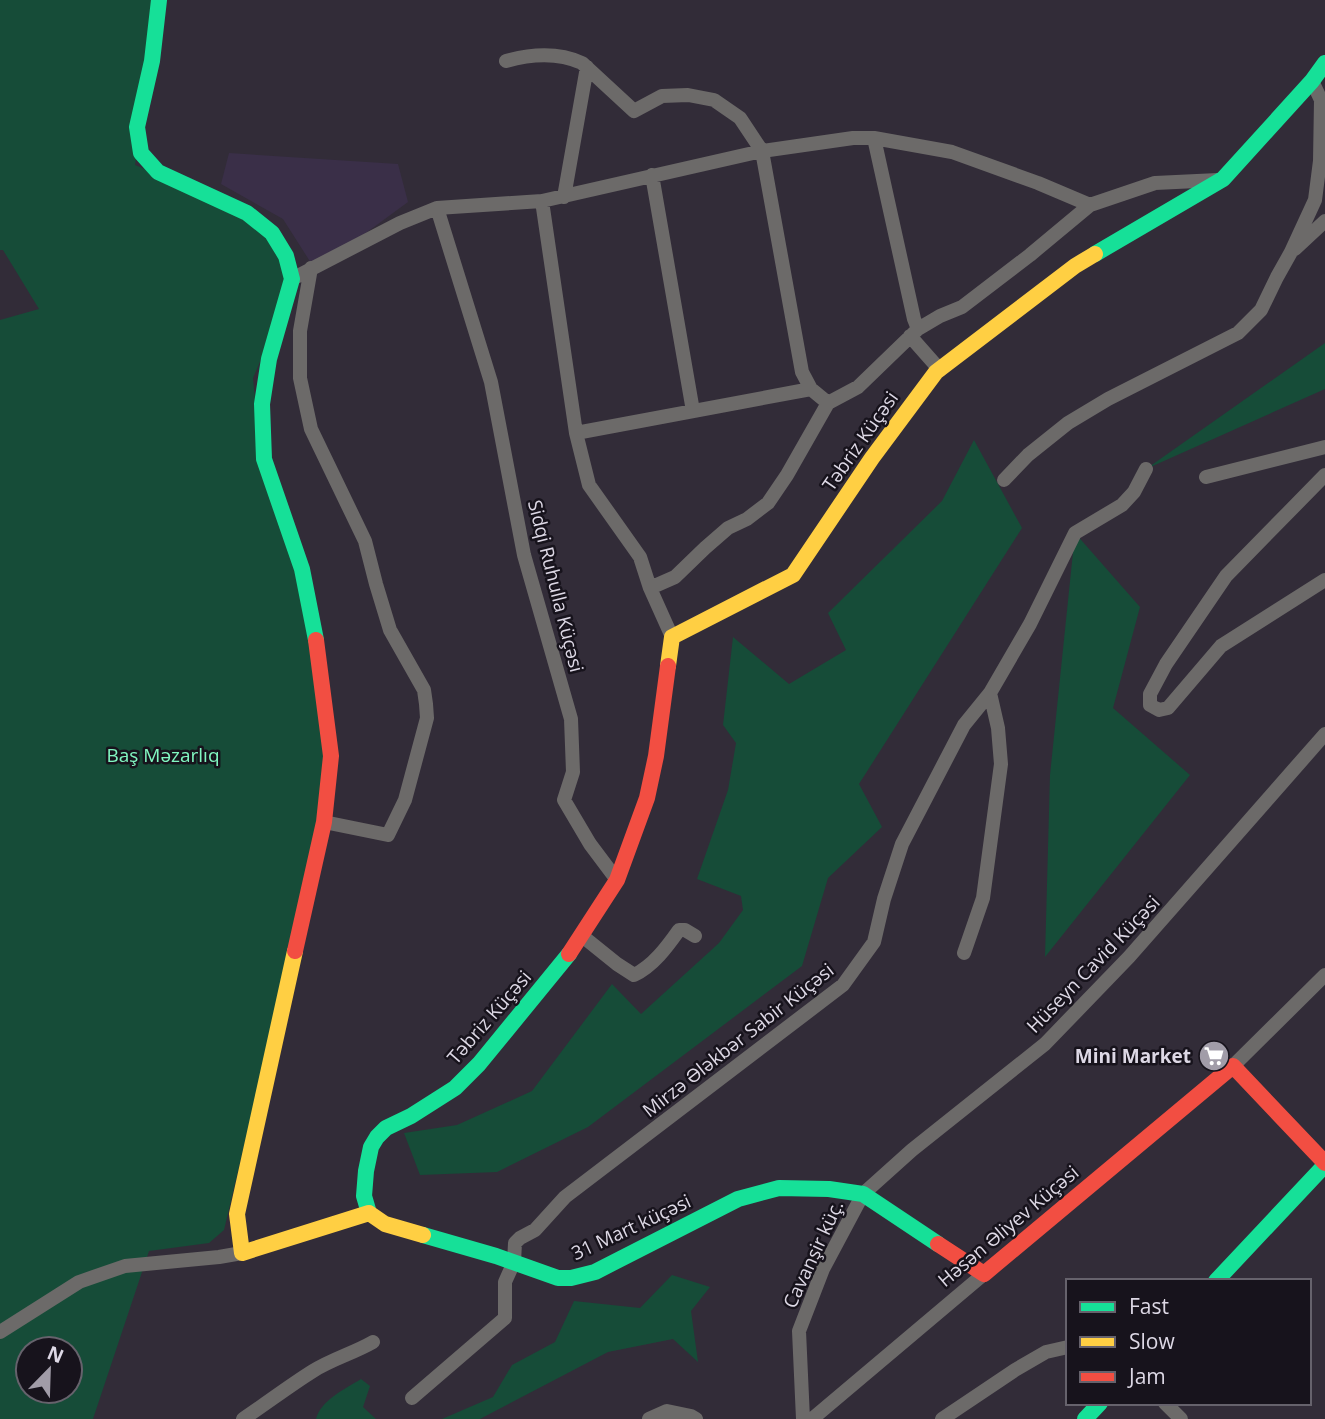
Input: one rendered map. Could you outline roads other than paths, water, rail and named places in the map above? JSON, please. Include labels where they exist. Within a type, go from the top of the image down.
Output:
[{"type":"street","points":[[159,0],[152,61],[138,127],[141,153],[159,172],[247,214],[272,233],[286,256],[292,279],[269,359],[262,404],[264,459],[302,569],[319,655],[331,756],[324,822],[237,1213],[242,1253]]},
{"type":"street","points":[[506,61],[524,56],[573,59],[587,67],[634,111],[662,96],[688,94],[714,100],[740,118],[762,151],[802,372],[811,389],[828,403]]},
{"type":"street","name":"Təbriz Küçəsi","points":[[369,1213],[364,1196],[366,1171],[371,1147],[377,1136],[455,1088],[479,1064],[566,959],[617,880],[648,798],[672,637],[793,575],[872,458],[940,370],[1076,266],[1223,179],[1325,63]]},
{"type":"street","points":[[564,197],[587,67]]},
{"type":"street","points":[[1004,480],[1028,455],[1068,423],[1108,399],[1238,333],[1261,310],[1315,200],[1320,161],[1321,100],[1312,80]]},
{"type":"street","points":[[292,279],[400,223],[438,208],[542,201],[762,151],[853,138],[874,138],[952,152],[1090,205]]},
{"type":"street","points":[[874,138],[914,320],[914,333],[940,370]]},
{"type":"street","points":[[652,175],[694,411]]},
{"type":"street","points":[[650,588],[675,577],[728,528],[747,519],[768,503],[828,403],[858,387],[914,333],[940,316],[962,307],[1030,256],[1090,205],[1155,183],[1223,179]]},
{"type":"street","points":[[542,201],[576,433],[589,485],[640,557],[650,588],[672,637]]},
{"type":"street","name":"Sidqi Ruhulla Küçəsi","points":[[438,208],[491,382],[524,555],[571,719],[573,772],[564,800],[590,844],[617,880]]},
{"type":"street","points":[[1291,252],[1325,221]]},
{"type":"street","points":[[311,268],[300,331],[300,378],[311,429],[365,541],[390,630],[424,690],[427,718],[405,800],[388,835],[324,822]]},
{"type":"street","points":[[576,433],[811,389]]},
{"type":"street","points":[[1206,477],[1325,447]]},
{"type":"street","name":"Mirzə Ələkbər Sabir Küçəsi","points":[[412,1398],[505,1318],[505,1282],[514,1262],[515,1243],[520,1238],[535,1230],[565,1197],[843,985],[874,942],[884,899],[902,844],[964,725],[990,693],[1030,624],[1075,533],[1122,506],[1146,469]]},
{"type":"street","points":[[1325,475],[1226,576],[1166,664],[1150,694],[1150,705],[1159,710],[1168,708],[1221,646],[1325,580]]},
{"type":"street","points":[[964,953],[983,898],[1001,764],[998,728],[990,693]]},
{"type":"street","name":"Hüseyn Cavid Küçəsi","points":[[863,1194],[912,1150],[1045,1044],[1129,957],[1325,734]]},
{"type":"street","points":[[581,935],[634,975],[643,971],[680,930],[695,936]]},
{"type":"street","name":"Həsən Əliyev Küçəsi","points":[[812,1419],[1233,1066],[1325,975]]},
{"type":"street","points":[[1218,1279],[1325,1164],[1233,1066]]},
{"type":"street","name":"31 Mart küçəsi","points":[[369,1213],[385,1224],[496,1255],[558,1278],[571,1278],[595,1272],[738,1199],[779,1188],[829,1189],[863,1194],[984,1273]]},
{"type":"street","name":"Cavanşir küç.","points":[[803,1419],[799,1331],[823,1269],[863,1194]]},
{"type":"street","points":[[0,1332],[79,1282],[125,1266],[242,1253],[369,1213]]},
{"type":"street","points":[[243,1419],[314,1370],[373,1342]]},
{"type":"street","points":[[942,1419],[1046,1352],[1066,1347]]},
{"type":"street","points":[[1085,1419],[1098,1405]]},
{"type":"street","points":[[1167,1405],[1181,1419]]},
{"type":"street","points":[[649,1419],[667,1411],[696,1419]]},
{"type":"place","name":"Mini Market","points":[[1214,1056]]},
{"type":"park label","name":"Baş Məzarlıq","points":[[163,755]]}]
